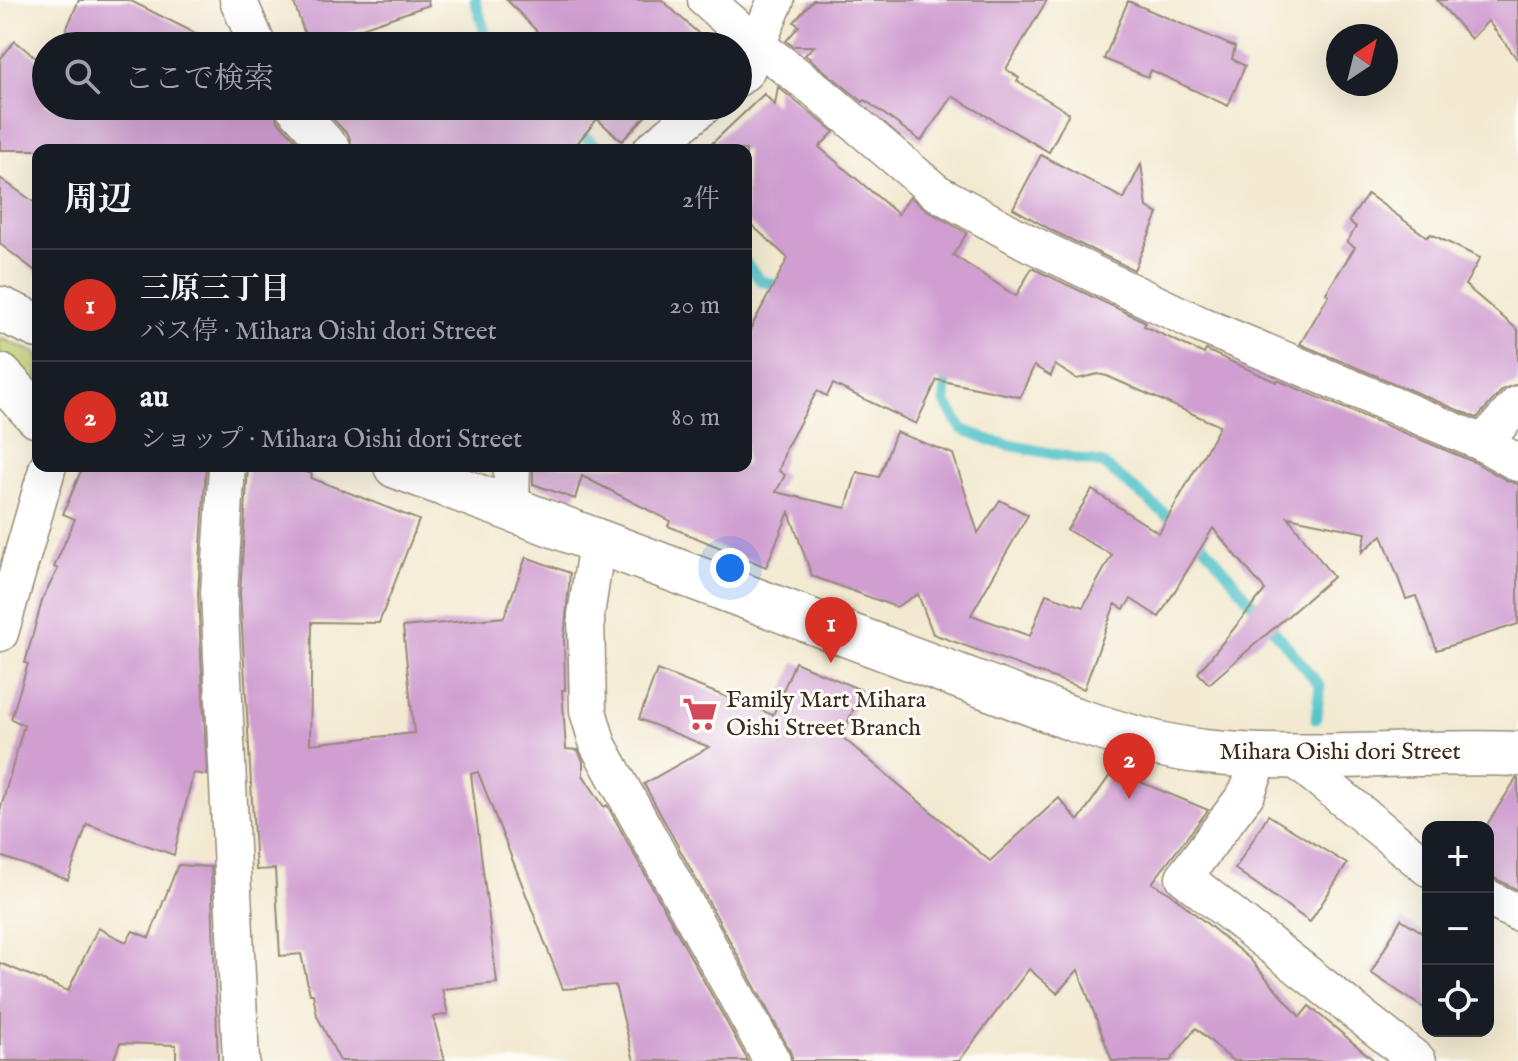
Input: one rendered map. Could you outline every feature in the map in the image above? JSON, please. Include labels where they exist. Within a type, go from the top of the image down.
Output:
[{"type":"street","points":[[238,0],[252,32]]},
{"type":"street","points":[[706,0],[742,32]]},
{"type":"street","points":[[752,58],[776,0]]},
{"type":"street","points":[[752,41],[815,89],[936,192],[1029,243],[1201,325],[1483,443],[1518,463]]},
{"type":"street","points":[[306,120],[328,144]]},
{"type":"street","points":[[658,144],[687,120]]},
{"type":"street","points":[[0,309],[32,323]]},
{"type":"street","points":[[0,376],[32,410]]},
{"type":"street","points":[[1483,443],[1518,404]]},
{"type":"street","points":[[0,633],[46,472]]},
{"type":"street","points":[[227,472],[219,593],[241,1061]]},
{"type":"street","name":"Mihara Oishi dori Street","points":[[412,472],[1098,727],[1156,743],[1201,751],[1276,756],[1518,754]]},
{"type":"street","points":[[511,509],[512,472]]},
{"type":"street","points":[[597,542],[586,615],[588,711],[598,745],[772,1061]]},
{"type":"street","points":[[1418,1061],[1184,877],[1276,756],[1422,864]]},
{"type":"street","points":[[1494,901],[1518,913]]},
{"type":"green space","points":[[0,338],[32,351],[32,386],[0,357]]},
{"type":"building","points":[[79,0],[129,0],[193,32],[65,32]]},
{"type":"building","points":[[293,0],[428,0],[429,5],[350,32],[304,32]]},
{"type":"building","points":[[507,0],[662,0],[697,32],[538,32]]},
{"type":"building","points":[[813,0],[1047,0],[1006,69],[1019,78],[1017,81],[1069,113],[1049,152],[952,96],[921,141],[865,100],[863,102],[805,55],[814,46],[793,46],[786,41],[799,26],[794,22]]},
{"type":"building","points":[[1437,0],[1518,0],[1518,60],[1488,21],[1471,39]]},
{"type":"building","points":[[1128,1],[1235,47],[1232,59],[1245,66],[1228,106],[1151,70],[1148,77],[1104,59]]},
{"type":"building","points":[[15,41],[32,55],[32,120],[277,120],[299,144],[32,144],[32,150],[0,150],[0,59]]},
{"type":"building","points":[[778,87],[834,132],[819,147],[898,214],[910,197],[926,210],[967,233],[953,255],[1016,296],[1032,268],[1146,322],[1144,326],[1204,354],[1206,350],[1276,382],[1474,462],[1518,484],[1518,624],[1437,650],[1416,596],[1406,599],[1382,535],[1362,552],[1366,533],[1288,517],[1333,577],[1209,684],[1198,673],[1265,590],[1213,528],[1159,617],[1131,599],[1124,609],[1115,604],[1084,689],[933,634],[918,594],[896,607],[812,576],[789,512],[766,567],[668,526],[670,521],[582,476],[575,499],[533,484],[533,472],[752,472],[752,326],[788,258],[752,225],[752,144],[711,144],[737,120],[752,120],[752,105],[764,94],[775,105]],"holes":[[[1055,365],[1077,379],[1098,374],[1220,426],[1159,533],[1092,490],[1067,530],[1112,555],[1083,607],[1046,594],[1030,636],[971,615],[1028,515],[1000,500],[978,533],[953,454],[896,432],[879,477],[857,472],[846,508],[776,492],[785,475],[779,471],[786,448],[817,391],[827,396],[833,384],[916,424],[937,380],[1020,397],[1034,366],[1051,376]]]},
{"type":"building","points":[[334,120],[596,120],[577,144],[351,144],[349,136]]},
{"type":"building","points":[[598,120],[642,120],[622,141]]},
{"type":"building","points":[[1041,155],[1124,199],[1141,164],[1147,207],[1158,214],[1134,270],[1013,208]]},
{"type":"building","points":[[0,178],[32,201],[32,268],[0,244]]},
{"type":"building","points":[[1368,194],[1427,237],[1431,234],[1480,258],[1465,285],[1518,330],[1518,384],[1503,389],[1477,418],[1300,344],[1329,295],[1326,293],[1355,247],[1347,242],[1356,227],[1349,221]]},
{"type":"building","points":[[80,472],[206,472],[198,594],[207,775],[193,773],[174,855],[87,824],[68,880],[0,856],[0,811],[24,725],[11,719],[28,664],[25,663],[43,597],[58,569],[54,567],[75,519],[63,514]]},
{"type":"building","points":[[248,472],[306,472],[312,474],[311,478],[419,520],[379,623],[312,622],[310,744],[414,733],[403,627],[504,617],[526,557],[570,573],[564,639],[565,690],[562,690],[566,749],[578,750],[583,761],[583,775],[604,807],[607,805],[748,1061],[634,1061],[615,985],[563,989],[478,772],[471,774],[497,983],[442,989],[448,1014],[433,1017],[445,1061],[340,1061],[317,1016],[301,954],[280,956],[275,869],[256,870],[240,593]]},
{"type":"building","points":[[795,662],[861,690],[842,737],[990,861],[1059,798],[1078,821],[1115,768],[1208,810],[1152,883],[1171,894],[1250,959],[1300,1017],[1309,1006],[1375,1061],[1233,1061],[1196,1028],[1170,1061],[1112,1061],[1078,970],[1057,993],[1029,969],[959,1061],[793,1061],[644,784],[709,747],[639,719],[657,670],[773,715]]},
{"type":"building","points":[[1518,779],[1518,890],[1494,878],[1494,821],[1489,821]]},
{"type":"building","points":[[1268,815],[1347,864],[1310,922],[1235,869]]},
{"type":"building","points":[[178,865],[211,867],[218,1061],[176,1061],[176,1045],[120,1043],[113,1061],[0,1061],[0,963],[68,991],[98,928],[126,942],[133,931],[149,938]]},
{"type":"building","points":[[1401,919],[1422,932],[1422,1007],[1371,973]]},
{"type":"waterway","points":[[475,0],[485,32]]},
{"type":"waterway","points":[[574,127],[594,144]]},
{"type":"waterway","points":[[752,270],[761,281],[788,288]]},
{"type":"waterway","points":[[946,370],[945,402],[962,429],[995,442],[1103,464],[1179,525]]},
{"type":"waterway","points":[[1192,535],[1204,545],[1320,686],[1316,719]]},
{"type":"place","name":"三原三丁目","points":[[831,663]]},
{"type":"place","name":"Family Mart Mihara Oishi Street Branch","points":[[700,714]]},
{"type":"place","name":"au","points":[[1129,799]]}]
